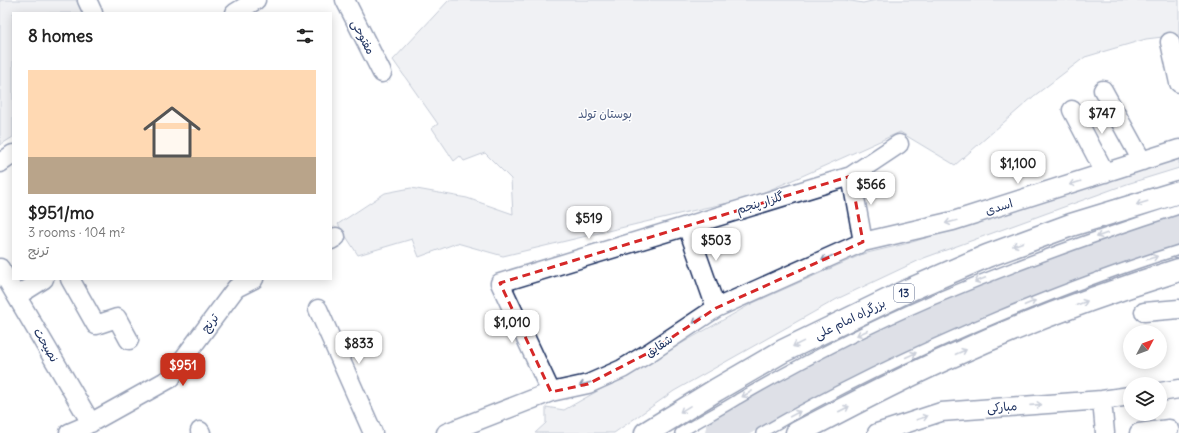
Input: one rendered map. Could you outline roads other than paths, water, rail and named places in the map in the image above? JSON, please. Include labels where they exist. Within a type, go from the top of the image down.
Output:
[{"type":"highway","name":"بزرگراه امام علی","points":[[646,433],[783,351],[916,287],[987,256],[1071,225],[1179,192]]},
{"type":"highway","points":[[797,433],[869,396],[959,353],[1031,322],[1111,292],[1179,270]]},
{"type":"street","points":[[87,0],[93,12]]},
{"type":"street","points":[[237,12],[256,0]]},
{"type":"street","name":"مفتوحی","points":[[345,0],[382,73]]},
{"type":"street","points":[[1170,42],[1179,84]]},
{"type":"street","points":[[1103,90],[1142,161]]},
{"type":"street","points":[[1072,110],[1105,173]]},
{"type":"street","name":"گلزار پنجم","points":[[551,392],[500,283],[850,176],[899,144]]},
{"type":"street","name":"اسدی","points":[[863,242],[953,221],[1179,149]]},
{"type":"street","points":[[0,163],[12,155]]},
{"type":"street","points":[[850,176],[863,242]]},
{"type":"street","points":[[687,226],[716,308]]},
{"type":"street","name":"شقایق","points":[[446,433],[551,392],[588,384],[622,369],[716,308],[863,242]]},
{"type":"street","name":"نصیحت","points":[[0,268],[91,423]]},
{"type":"street","points":[[17,296],[42,280]]},
{"type":"street","points":[[71,280],[96,325],[117,318],[129,340]]},
{"type":"street","name":"ترنج","points":[[69,433],[91,423],[171,378],[175,370],[236,288],[252,280]]},
{"type":"street","points":[[318,309],[374,433]]},
{"type":"street","points":[[1144,312],[1179,309]]},
{"type":"street","points":[[1167,391],[1179,389]]},
{"type":"street","name":"مبارکی","points":[[877,433],[941,412],[1102,400],[1123,397]]},
{"type":"street","points":[[1102,400],[1105,433]]},
{"type":"street","points":[[1139,433],[1169,429]]},
{"type":"lane","points":[[680,433],[808,360],[931,301],[1054,252],[1179,209]]},
{"type":"lane","points":[[761,433],[842,389],[939,342],[1044,297],[1179,250]]},
{"type":"waterway","points":[[721,433],[830,371],[944,318],[1061,271],[1179,228]]},
{"type":"park label","name":"بوستان تولد","points":[[605,114]]}]
